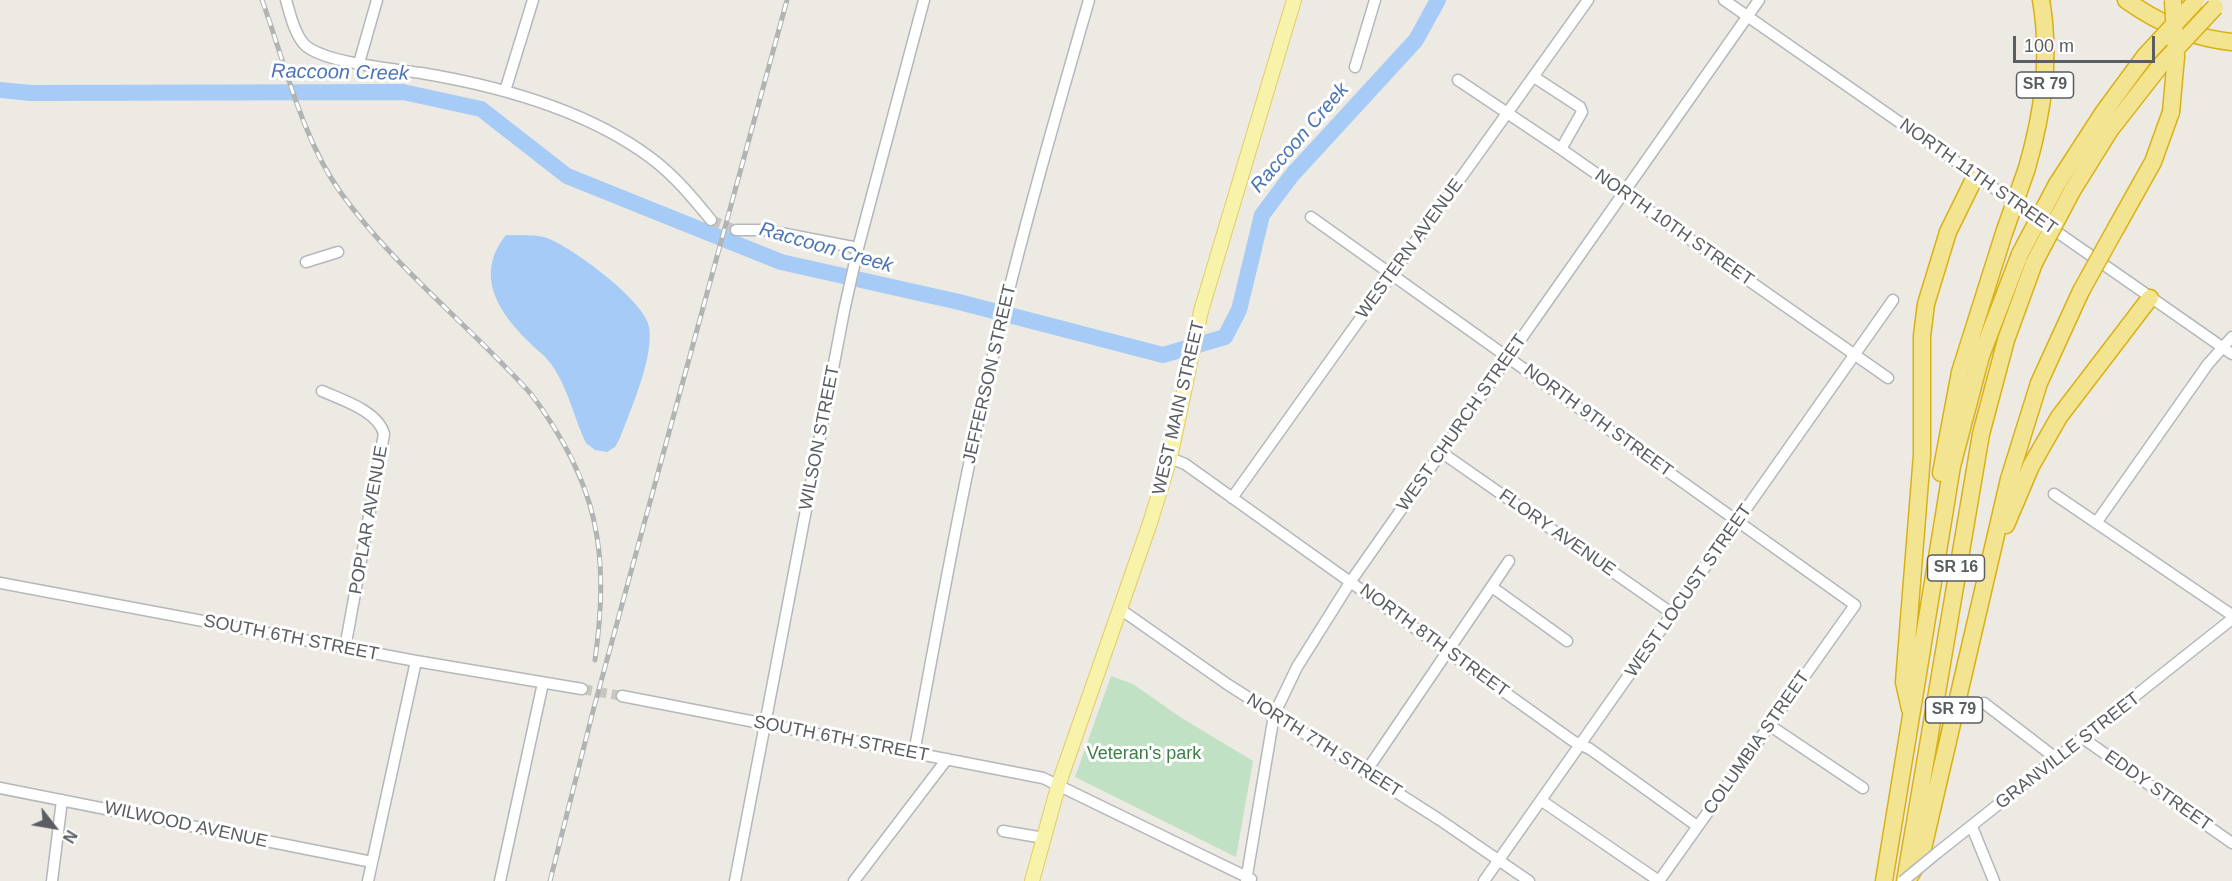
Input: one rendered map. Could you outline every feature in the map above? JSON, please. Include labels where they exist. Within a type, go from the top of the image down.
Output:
[{"type":"highway","name":"SR 79","points":[[1944,517],[1941,473],[1950,418],[1971,333],[2027,168],[2041,112],[2046,78],[2046,43],[2041,0]]},
{"type":"highway","points":[[2126,0],[2165,24],[2193,36],[2232,42]]},
{"type":"highway","name":"SR 79","points":[[1905,881],[1921,857],[2009,479],[2040,383],[2081,291],[2153,162],[2171,112],[2176,57],[2173,0]]},
{"type":"highway","name":"SR 16","points":[[1884,881],[1953,466],[1981,356],[2027,258],[2103,112],[2145,56],[2196,0]]},
{"type":"highway","name":"SR 16","points":[[2065,188],[2160,66],[2219,4]]},
{"type":"highway","points":[[1912,719],[1904,682],[1922,455],[1923,326],[1926,304],[1940,252],[1956,213],[1976,175]]},
{"type":"highway","name":"SR 16","points":[[1905,881],[1981,434],[2027,258]]},
{"type":"highway","points":[[1995,536],[2009,522],[2031,466],[2059,417],[2150,298]]},
{"type":"main road","name":"WEST MAIN STREET","points":[[1032,881],[1059,783],[1170,458],[1201,311],[1294,0]]},
{"type":"street","points":[[286,0],[303,42],[322,54],[505,91],[574,117],[624,141],[674,178],[711,220]]},
{"type":"street","points":[[359,63],[377,0]]},
{"type":"street","points":[[505,91],[533,0]]},
{"type":"street","name":"WILSON STREET","points":[[735,881],[844,310],[858,248],[924,0]]},
{"type":"street","name":"JEFFERSON STREET","points":[[914,753],[963,495],[993,357],[1089,0]]},
{"type":"street","points":[[1355,67],[1375,0]]},
{"type":"street","name":"WESTERN AVENUE","points":[[1232,498],[1391,273],[1509,114],[1588,0]]},
{"type":"street","name":"NORTH 11TH STREET","points":[[1724,0],[2228,351]]},
{"type":"street","name":"WEST CHURCH STREET","points":[[1249,880],[1274,715],[1297,666],[1351,581],[1440,452],[1759,0]]},
{"type":"street","points":[[1534,77],[1580,107],[1582,112],[1561,149]]},
{"type":"street","name":"NORTH 10TH STREET","points":[[1458,80],[1561,149],[1888,378]]},
{"type":"street","name":"NORTH 9TH STREET","points":[[1311,218],[1739,520],[1855,605]]},
{"type":"street","points":[[736,230],[787,233],[858,248]]},
{"type":"street","points":[[306,262],[338,252]]},
{"type":"street","name":"WEST LOCUST STREET","points":[[1484,881],[1893,300]]},
{"type":"street","points":[[2096,524],[2208,364],[2228,351],[2232,337]]},
{"type":"street","name":"POPLAR AVENUE","points":[[322,391],[370,415],[382,426],[384,434],[345,648]]},
{"type":"street","name":"FLORY AVENUE","points":[[1440,452],[1673,614]]},
{"type":"street","name":"NORTH 8TH STREET","points":[[1170,458],[1185,464],[1697,826]]},
{"type":"street","points":[[2054,494],[2232,617]]},
{"type":"street","points":[[1365,773],[1509,561]]},
{"type":"street","name":"SOUTH 6TH STREET","points":[[0,583],[416,661],[582,689]]},
{"type":"street","points":[[1492,587],[1567,640]]},
{"type":"street","name":"COLUMBIA STREET","points":[[1659,881],[1855,605]]},
{"type":"street","name":"NORTH 7TH STREET","points":[[1120,609],[1274,715],[1529,881]]},
{"type":"street","name":"GRANVILLE STREET","points":[[1905,881],[2232,617]]},
{"type":"street","points":[[368,881],[416,661]]},
{"type":"street","points":[[500,881],[543,683]]},
{"type":"street","name":"SOUTH 6TH STREET","points":[[622,696],[1043,778],[1059,783],[1249,880]]},
{"type":"street","points":[[1984,703],[2057,759]]},
{"type":"street","points":[[1769,725],[1863,788]]},
{"type":"street","name":"EDDY STREET","points":[[2084,738],[2232,843]]},
{"type":"street","points":[[854,881],[947,759]]},
{"type":"street","name":"WILWOOD AVENUE","points":[[0,788],[372,862]]},
{"type":"street","points":[[52,881],[62,800]]},
{"type":"street","points":[[1542,801],[1659,881]]},
{"type":"street","points":[[1972,827],[1994,881]]},
{"type":"street","points":[[1003,831],[1044,838]]},
{"type":"green space","name":"Veteran's park","points":[[1111,676],[1133,684],[1180,717],[1253,761],[1236,857],[1075,777]]},
{"type":"water","points":[[506,235],[543,237],[558,243],[588,262],[619,287],[642,312],[648,323],[649,349],[636,397],[620,438],[615,447],[607,452],[595,450],[586,443],[565,389],[554,368],[518,331],[500,306],[491,279],[492,264]]},
{"type":"waterway","name":"Raccoon Creek","points":[[0,90],[31,93],[403,92],[481,109],[567,176],[781,262],[959,302],[1163,355],[1225,337],[1239,310],[1262,215],[1292,175],[1416,40],[1438,0]]},
{"type":"tunnel","points":[[711,220],[736,230]]},
{"type":"tunnel","points":[[582,689],[622,696]]},
{"type":"railway","points":[[262,0],[305,125],[327,172],[341,193],[409,272],[531,394],[554,427],[571,458],[585,489],[594,520],[599,552],[601,585],[595,660]]},
{"type":"railway","points":[[550,881],[593,711],[787,0]]}]
